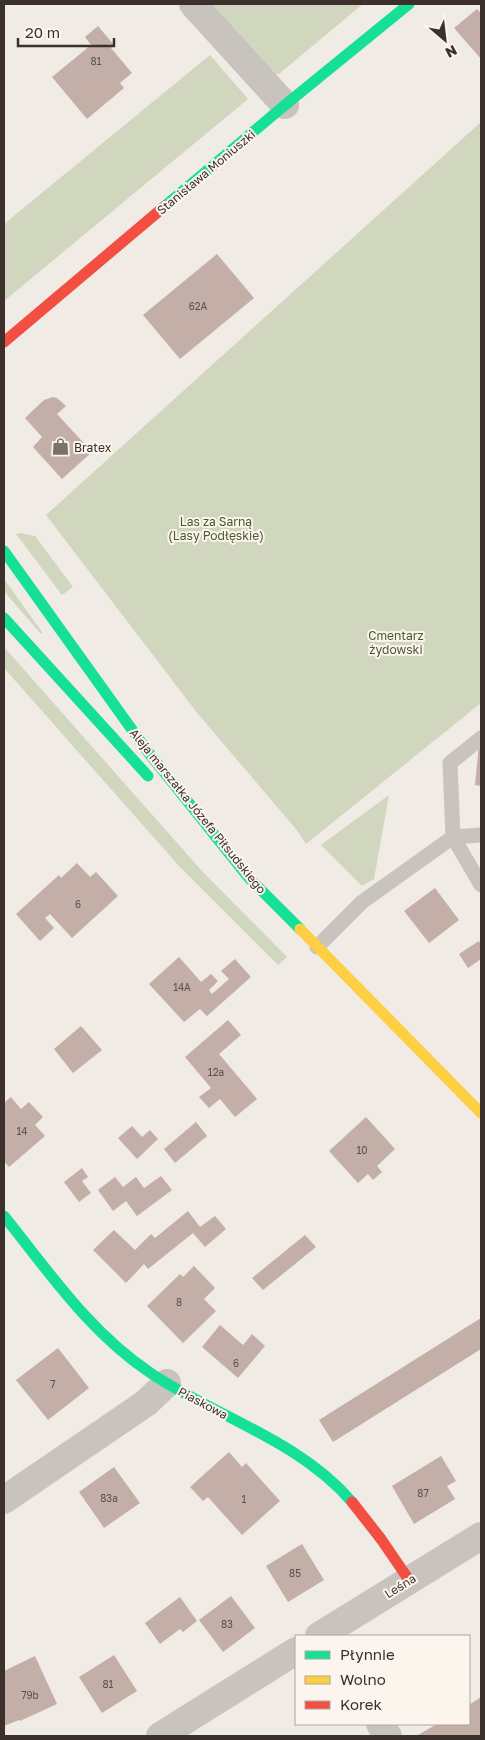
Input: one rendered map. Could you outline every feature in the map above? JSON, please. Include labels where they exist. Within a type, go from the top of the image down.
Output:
[{"type":"street","points":[[193,4],[285,105]]},
{"type":"street","name":"Stanisława Moniuszki","points":[[4,342],[285,105],[409,4]]},
{"type":"street","name":"Aleja marszałka Józefa Piłsudskiego","points":[[4,551],[148,752],[249,878],[481,1113]]},
{"type":"street","points":[[4,618],[155,783]]},
{"type":"street","points":[[175,804],[249,878]]},
{"type":"street","name":"Piaskowa","points":[[4,1216],[85,1316],[110,1341],[134,1361],[166,1383],[304,1459],[322,1472],[349,1498],[409,1580]]},
{"type":"street","points":[[4,1500],[146,1403],[166,1383]]},
{"type":"street","name":"Leśna","points":[[324,1635],[481,1536]]},
{"type":"street","points":[[160,1736],[295,1652]]},
{"type":"street","points":[[381,1725],[388,1736]]},
{"type":"lane","points":[[481,738],[450,763],[453,837],[481,885]]},
{"type":"lane","points":[[317,947],[362,902],[453,837],[481,835]]},
{"type":"green space","points":[[206,4],[363,4],[279,74],[267,74]]},
{"type":"green space","points":[[210,55],[248,99],[4,301],[4,224]]},
{"type":"green space","name":"Las za Sarną (Lasy Podłęskie)","points":[[481,122],[481,703],[306,844],[296,829],[198,714],[46,515]]},
{"type":"green space","points":[[21,533],[35,536],[73,587],[62,595],[16,534]]},
{"type":"green space","points":[[4,579],[42,632],[42,634],[4,591]]},
{"type":"green space","points":[[4,647],[201,870],[287,957],[278,965],[179,866],[4,668]]},
{"type":"green space","points":[[389,795],[374,879],[362,886],[321,845]]},
{"type":"building","points":[[477,9],[481,13],[481,59],[454,28]]},
{"type":"building","points":[[98,26],[114,45],[111,48],[132,73],[120,83],[124,88],[87,119],[52,77],[91,45],[85,37]]},
{"type":"building","points":[[217,254],[254,298],[180,359],[143,315]]},
{"type":"building","points":[[53,397],[66,406],[57,414],[92,452],[62,479],[33,447],[42,437],[25,418],[44,400]]},
{"type":"building","points":[[479,744],[481,745],[481,786],[475,785]]},
{"type":"building","points":[[77,863],[90,877],[96,872],[118,896],[72,938],[50,914],[45,918],[54,928],[40,941],[16,914],[59,875],[61,878]]},
{"type":"building","points":[[435,888],[459,920],[429,943],[404,911]]},
{"type":"building","points":[[479,941],[481,945],[481,959],[468,968],[459,954]]},
{"type":"building","points":[[179,957],[201,982],[211,974],[218,981],[209,990],[212,994],[229,979],[221,971],[235,959],[251,977],[207,1016],[200,1009],[184,1022],[149,984]]},
{"type":"building","points":[[228,1020],[241,1035],[219,1054],[257,1099],[235,1117],[220,1099],[209,1108],[199,1097],[211,1088],[185,1057]]},
{"type":"building","points":[[81,1026],[102,1050],[73,1073],[54,1049]]},
{"type":"building","points":[[11,1097],[21,1109],[29,1102],[43,1117],[35,1125],[45,1136],[9,1167],[4,1161],[4,1103]]},
{"type":"building","points":[[366,1117],[395,1149],[377,1166],[382,1172],[373,1180],[368,1174],[358,1183],[329,1151]]},
{"type":"building","points":[[196,1122],[207,1136],[175,1163],[164,1149]]},
{"type":"building","points":[[132,1126],[142,1137],[150,1130],[158,1139],[137,1159],[118,1138]]},
{"type":"building","points":[[82,1168],[88,1177],[82,1181],[91,1193],[79,1202],[64,1182]]},
{"type":"building","points":[[161,1176],[172,1190],[137,1216],[126,1201],[113,1211],[98,1190],[115,1177],[123,1187],[136,1177],[144,1188]]},
{"type":"building","points":[[188,1211],[200,1227],[215,1216],[226,1229],[205,1247],[193,1233],[148,1269],[144,1264],[126,1283],[93,1250],[114,1230],[135,1250],[151,1234],[155,1238]]},
{"type":"building","points":[[305,1235],[316,1247],[263,1290],[252,1278]]},
{"type":"building","points":[[194,1266],[215,1288],[204,1299],[216,1311],[183,1343],[147,1306],[180,1274],[183,1277]]},
{"type":"building","points":[[481,1318],[481,1349],[333,1442],[319,1420]]},
{"type":"building","points":[[220,1325],[243,1345],[252,1334],[265,1346],[238,1378],[202,1347]]},
{"type":"building","points":[[58,1348],[89,1388],[48,1420],[16,1380]]},
{"type":"building","points":[[229,1452],[242,1467],[246,1463],[280,1501],[242,1535],[208,1497],[203,1501],[190,1487]]},
{"type":"building","points":[[441,1456],[456,1481],[447,1486],[455,1499],[414,1524],[392,1486]]},
{"type":"building","points":[[114,1467],[140,1503],[104,1528],[79,1492]]},
{"type":"building","points":[[302,1544],[324,1580],[288,1602],[266,1566]]},
{"type":"building","points":[[231,1596],[255,1628],[223,1652],[199,1620]]},
{"type":"building","points":[[180,1597],[197,1621],[183,1632],[180,1629],[160,1644],[145,1623]]},
{"type":"building","points":[[114,1655],[137,1691],[102,1713],[79,1677]]},
{"type":"building","points":[[35,1656],[57,1704],[20,1721],[4,1726],[4,1671]]},
{"type":"building","points":[[481,1697],[481,1736],[418,1735],[435,1725],[470,1725],[470,1704]]},
{"type":"traffic: fast","points":[[165,206],[409,4]]},
{"type":"traffic: fast","points":[[4,551],[148,752],[249,878],[300,929]]},
{"type":"traffic: fast","points":[[4,618],[148,776]]},
{"type":"traffic: fast","points":[[4,1216],[72,1301],[109,1340],[130,1358],[177,1389],[257,1431],[308,1462],[352,1502]]},
{"type":"traffic: slow","points":[[300,929],[481,1113]]},
{"type":"traffic: jam","points":[[4,342],[165,206]]},
{"type":"traffic: jam","points":[[352,1502],[381,1539],[409,1580]]},
{"type":"place","name":"Bratex","points":[[60,447]]},
{"type":"park label","name":"Cmentarz żydowski","points":[[396,642]]}]
